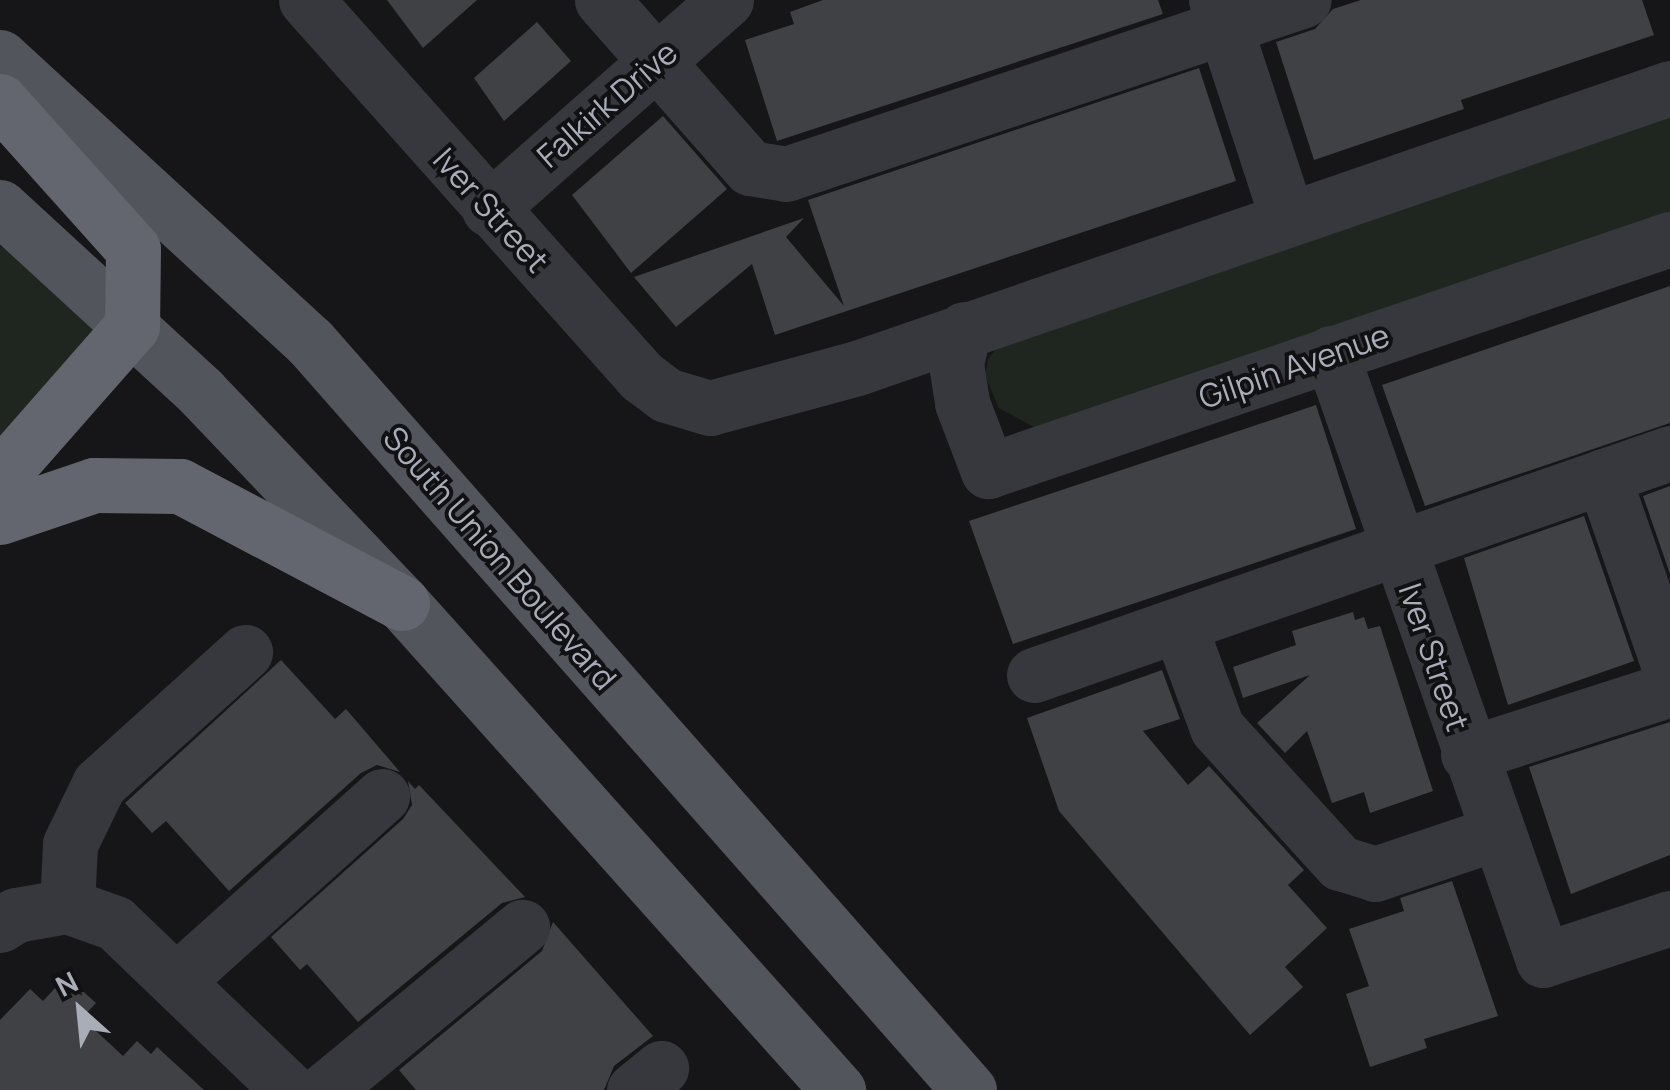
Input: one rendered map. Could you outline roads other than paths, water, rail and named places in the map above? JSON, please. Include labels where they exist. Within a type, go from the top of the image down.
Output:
[{"type":"highway","points":[[0,101],[133,249],[132,326],[0,476]]},
{"type":"highway","points":[[0,517],[94,485],[180,486],[402,603]]},
{"type":"main road","name":"South Union Boulevard","points":[[0,57],[310,342],[968,1090]]},
{"type":"main road","points":[[0,207],[132,326],[402,603],[838,1090]]},
{"type":"street","name":"Iver Street","points":[[306,0],[641,376],[689,405],[740,405],[858,368]]},
{"type":"street","points":[[602,0],[750,168],[786,174],[1221,13],[1304,0]]},
{"type":"street","name":"Falkirk Drive","points":[[489,208],[726,0]]},
{"type":"street","points":[[1221,13],[1287,217]]},
{"type":"street","points":[[858,368],[1670,88]]},
{"type":"street","name":"Gilpin Avenue","points":[[964,329],[956,364],[962,404],[988,471],[1670,239]]},
{"type":"street","name":"Iver Street","points":[[1331,352],[1395,547],[1543,960],[1670,918]]},
{"type":"street","points":[[858,368],[920,383],[962,404]]},
{"type":"street","points":[[1034,676],[1670,453]]},
{"type":"street","points":[[1603,476],[1670,670]]},
{"type":"street","points":[[1179,624],[1217,728],[1340,862],[1376,874],[1496,834]]},
{"type":"street","points":[[67,906],[70,844],[99,784],[245,652]]},
{"type":"street","points":[[1468,754],[1670,689]]},
{"type":"street","points":[[176,981],[382,796]]},
{"type":"street","points":[[0,925],[16,915],[67,906],[115,923],[288,1090]]},
{"type":"street","points":[[325,1090],[522,926]]}]
